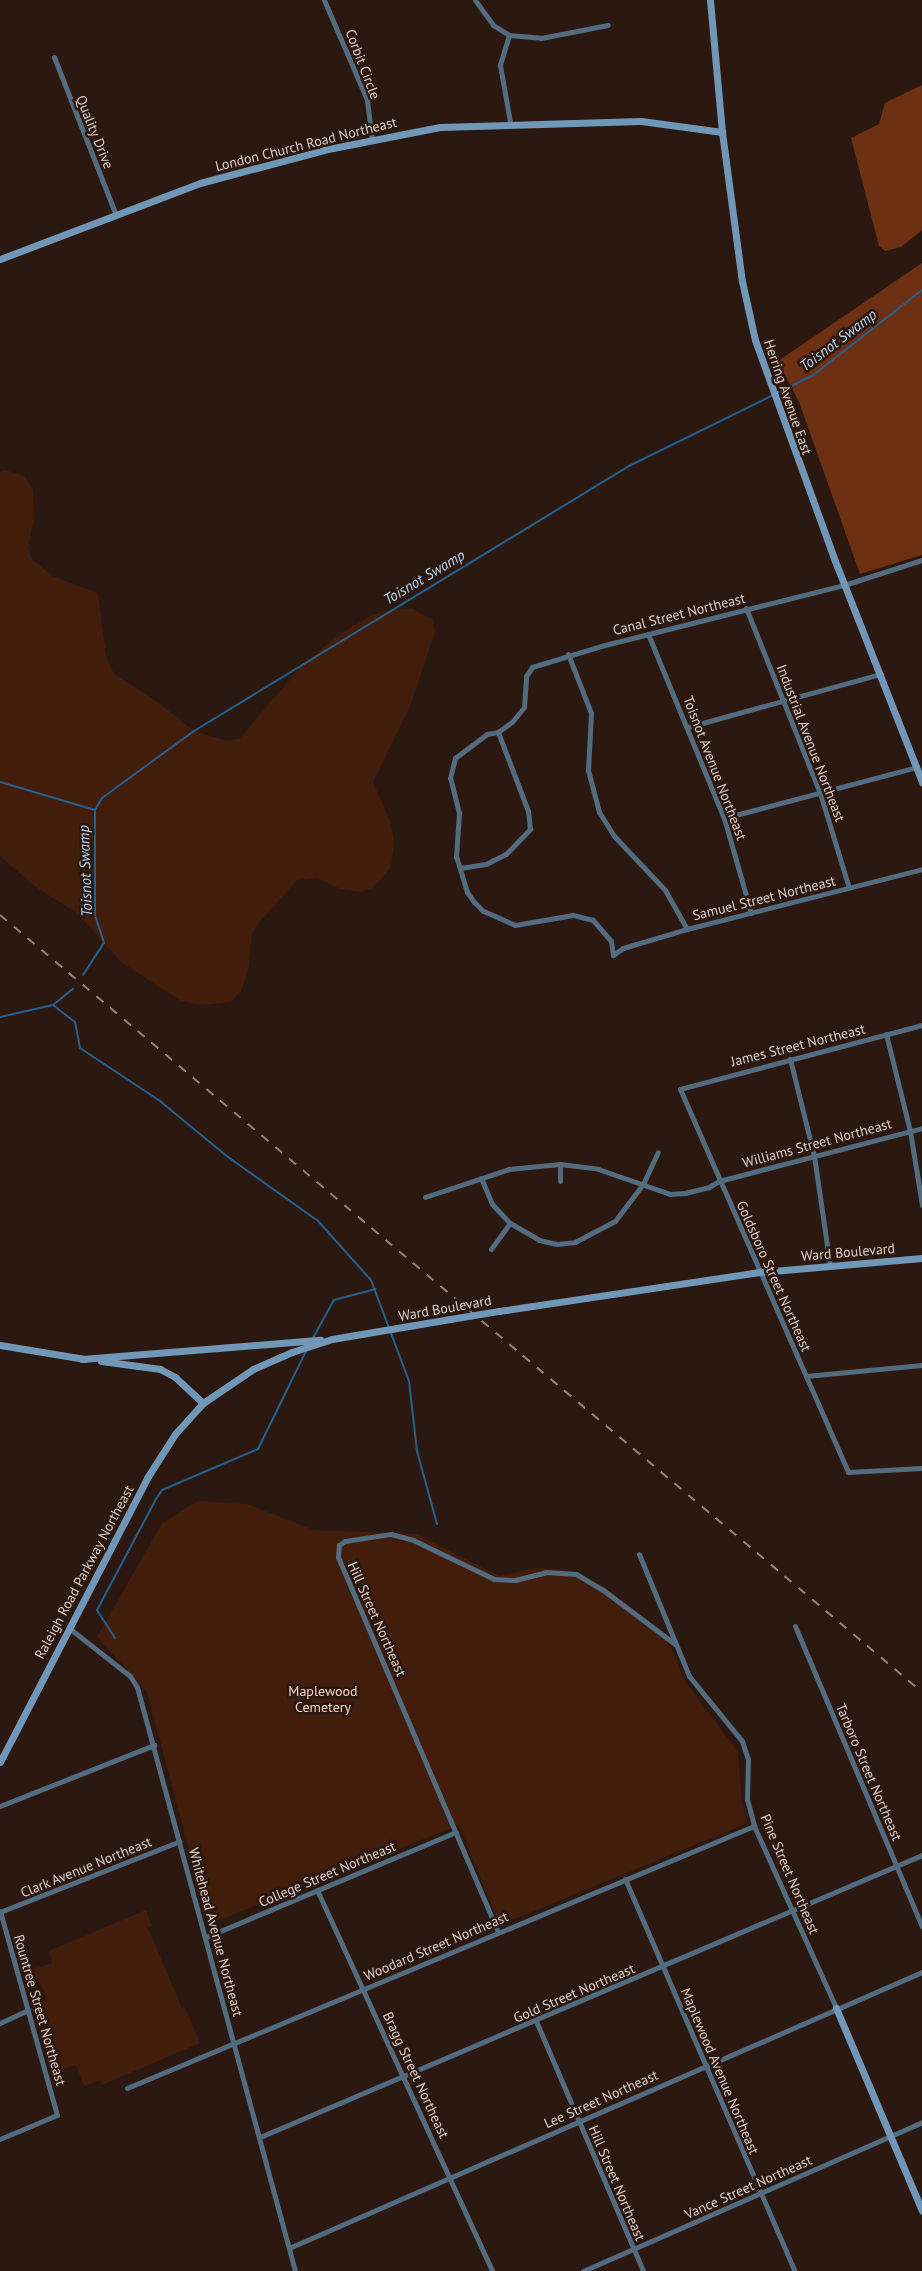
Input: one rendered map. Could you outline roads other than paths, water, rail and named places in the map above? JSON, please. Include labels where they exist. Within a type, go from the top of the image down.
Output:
[{"type":"main road","name":"Herring Avenue East","points":[[710,0],[722,132],[742,281],[764,370],[844,585],[881,674],[922,782]]},
{"type":"main road","name":"London Church Road Northeast","points":[[0,259],[200,183],[372,139],[440,127],[510,122],[641,121],[722,132]]},
{"type":"main road","name":"Ward Boulevard","points":[[203,1402],[253,1369],[332,1339],[499,1311],[761,1272],[922,1258]]},
{"type":"main road","points":[[82,1359],[332,1339]]},
{"type":"main road","points":[[0,1345],[82,1359],[160,1369],[175,1377],[203,1402]]},
{"type":"main road","name":"Raleigh Road Parkway Northeast","points":[[0,1762],[147,1478],[174,1434],[203,1402]]},
{"type":"main road","name":"Pine Street Northeast","points":[[836,2008],[922,2210]]},
{"type":"street","name":"Corbit Circle","points":[[324,0],[368,100],[372,139]]},
{"type":"street","points":[[475,0],[493,26],[509,35],[541,38],[608,25]]},
{"type":"street","points":[[509,35],[500,65],[510,122]]},
{"type":"street","name":"Quality Drive","points":[[54,57],[116,215]]},
{"type":"street","name":"Canal Street Northeast","points":[[498,732],[512,722],[524,707],[526,676],[532,667],[568,654],[844,585],[922,560]]},
{"type":"street","name":"Industrial Avenue Northeast","points":[[746,608],[820,793],[849,888]]},
{"type":"street","name":"Toisnot Avenue Northeast","points":[[648,634],[724,818],[751,913]]},
{"type":"street","points":[[568,654],[591,714],[588,770],[599,812],[614,836],[665,890],[688,929]]},
{"type":"street","points":[[688,727],[881,674]]},
{"type":"street","points":[[498,732],[528,811],[530,829],[506,854],[486,864],[460,868],[456,857],[459,814],[451,767],[464,748],[487,734],[498,732]]},
{"type":"street","points":[[724,818],[917,767]]},
{"type":"street","name":"Samuel Street Northeast","points":[[460,868],[467,892],[483,911],[515,924],[532,924],[573,914],[594,920],[611,942],[613,955],[623,948],[688,929],[922,870]]},
{"type":"street","name":"James Street Northeast","points":[[680,1090],[922,1025]]},
{"type":"street","points":[[886,1034],[910,1130],[922,1205]]},
{"type":"street","points":[[790,1059],[814,1156],[830,1266]]},
{"type":"street","name":"Goldsboro Street Northeast","points":[[680,1090],[848,1472],[922,1468]]},
{"type":"street","name":"Williams Street Northeast","points":[[426,1197],[509,1169],[560,1164],[598,1169],[670,1194],[708,1187],[719,1180],[922,1128]]},
{"type":"street","points":[[481,1178],[492,1204],[510,1223],[539,1240],[557,1244],[574,1242],[615,1221],[643,1184],[658,1152]]},
{"type":"street","points":[[560,1164],[560,1181]]},
{"type":"street","points":[[491,1249],[510,1223]]},
{"type":"street","points":[[806,1376],[922,1364]]},
{"type":"street","name":"Hill Street Northeast","points":[[498,1932],[338,1557],[339,1545],[345,1541],[392,1534],[413,1540],[494,1579],[515,1580],[546,1572],[576,1574],[603,1590],[675,1644]]},
{"type":"street","name":"Pine Street Northeast","points":[[639,1554],[675,1644],[696,1686],[742,1741],[748,1759],[747,1799],[754,1826],[836,2008]]},
{"type":"street","name":"Tarboro Street Northeast","points":[[794,1626],[922,1926]]},
{"type":"street","name":"Whitehead Avenue Northeast","points":[[69,1628],[134,1681],[154,1745],[295,2271]]},
{"type":"street","points":[[0,1806],[154,1745]]},
{"type":"street","name":"Woodard Street Northeast","points":[[126,2088],[234,2041],[754,1826]]},
{"type":"street","name":"College Street Northeast","points":[[206,1936],[456,1832]]},
{"type":"street","name":"Clark Avenue Northeast","points":[[0,1912],[180,1841]]},
{"type":"street","name":"Gold Street Northeast","points":[[260,2137],[922,1855]]},
{"type":"street","name":"Maplewood Avenue Northeast","points":[[625,1879],[795,2271]]},
{"type":"street","name":"Bragg Street Northeast","points":[[317,1890],[364,1988],[492,2271]]},
{"type":"street","name":"Rountree Street Northeast","points":[[0,1912],[57,2115],[0,2139]]},
{"type":"street","name":"Lee Street Northeast","points":[[289,2248],[705,2064],[922,1972]]},
{"type":"street","points":[[0,2023],[28,2010]]},
{"type":"street","name":"Hill Street Northeast","points":[[536,2021],[642,2271]]},
{"type":"street","name":"Vance Street Northeast","points":[[584,2271],[922,2122]]},
{"type":"waterway","name":"Toisnot Swamp","points":[[777,393],[812,376],[922,290]]},
{"type":"waterway","name":"Toisnot Swamp","points":[[83,975],[104,943],[95,915],[95,810],[102,798],[194,731],[629,466],[773,395]]},
{"type":"waterway","points":[[0,782],[95,810]]},
{"type":"waterway","name":"Toisnot Swamp","points":[[0,1017],[53,1005],[73,989]]},
{"type":"waterway","points":[[53,1005],[75,1022],[80,1048],[160,1101],[228,1157],[318,1221],[371,1280],[409,1381],[417,1451],[437,1524]]},
{"type":"waterway","points":[[313,1338],[334,1300],[376,1289]]},
{"type":"waterway","points":[[115,1638],[97,1610],[156,1499],[162,1490],[258,1449],[307,1349]]},
{"type":"railway","points":[[0,915],[922,1692]]},
{"type":"park label","name":"Maplewood Cemetery","points":[[323,1699]]}]
